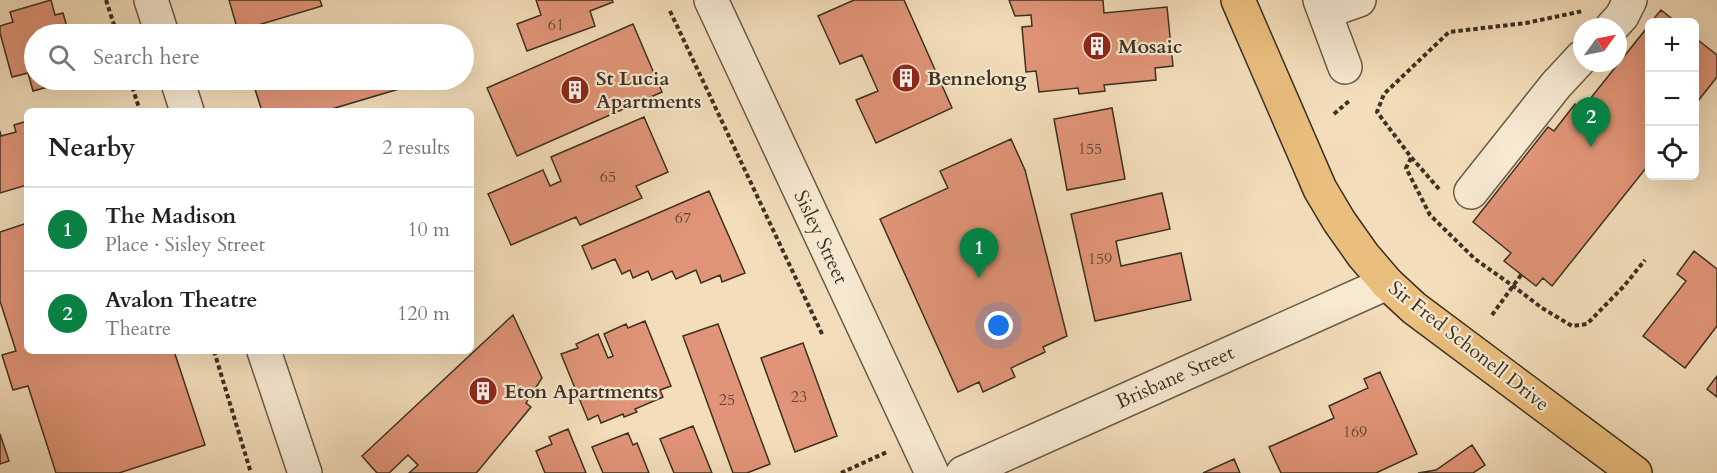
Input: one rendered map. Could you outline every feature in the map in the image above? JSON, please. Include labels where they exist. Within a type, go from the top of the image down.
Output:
[{"type":"main road","name":"Sir Fred Schonell Drive","points":[[1238,0],[1320,189],[1363,255],[1387,283],[1414,308],[1635,473]]},
{"type":"street","points":[[151,0],[159,24]]},
{"type":"street","name":"Sisley Street","points":[[711,0],[932,473]]},
{"type":"street","points":[[1345,67],[1323,6],[1359,0]]},
{"type":"street","points":[[1602,17],[1622,16],[1630,0]]},
{"type":"street","points":[[1457,193],[1573,67]]},
{"type":"street","points":[[180,90],[186,108]]},
{"type":"street","name":"Brisbane Street","points":[[963,473],[1387,283]]},
{"type":"street","points":[[265,354],[305,473]]},
{"type":"path","points":[[106,0],[114,24]]},
{"type":"path","points":[[670,11],[823,336]]},
{"type":"path","points":[[1457,193],[1411,157],[1377,112],[1384,94],[1449,32],[1526,23],[1581,12],[1602,17]]},
{"type":"path","points":[[133,90],[139,108]]},
{"type":"path","points":[[1411,157],[1406,168],[1430,215],[1475,260],[1542,308],[1572,326],[1587,324],[1646,260]]},
{"type":"path","points":[[1492,315],[1521,275]]},
{"type":"path","points":[[215,354],[251,473]]},
{"type":"path","points":[[842,473],[878,456]]},
{"type":"building","points":[[51,0],[55,15],[63,13],[66,24],[24,24],[24,74],[12,77],[0,33],[0,26],[13,22],[10,12]]},
{"type":"building","points":[[229,0],[320,0],[322,6],[262,24],[236,24]]},
{"type":"building","points":[[536,0],[612,0],[613,2],[590,11],[595,26],[527,51],[517,24],[541,15]]},
{"type":"building","name":"Bennelong","points":[[854,0],[904,0],[952,108],[876,143],[856,100],[878,91],[862,55],[840,64],[818,16]]},
{"type":"building","name":"Mosaic","points":[[1009,0],[1103,0],[1104,13],[1167,7],[1173,66],[1155,68],[1156,80],[1104,85],[1105,91],[1079,94],[1078,88],[1039,92],[1036,71],[1026,72],[1022,27],[1032,26],[1031,15],[1015,16]]},
{"type":"building","points":[[1661,10],[1671,18],[1654,18]]},
{"type":"building","name":"St Lucia Apartments","points":[[633,24],[662,92],[517,156],[487,88]]},
{"type":"building","points":[[1645,30],[1645,169],[1552,286],[1543,278],[1536,286],[1504,261],[1511,253],[1473,222],[1548,127],[1554,131],[1575,104],[1582,109],[1612,72],[1627,72],[1627,53]]},
{"type":"building","points":[[1699,41],[1717,55],[1717,77],[1699,100]]},
{"type":"building","points":[[255,90],[396,90],[335,108],[261,108]]},
{"type":"building","points":[[1112,108],[1125,179],[1067,190],[1054,119]]},
{"type":"building","points":[[644,117],[668,172],[636,186],[642,198],[580,225],[576,217],[511,245],[488,194],[543,170],[550,186],[561,181],[551,157]]},
{"type":"building","points":[[24,122],[24,186],[0,193],[0,131],[1,136],[16,132],[14,125]]},
{"type":"building","points":[[1011,139],[1025,170],[1067,336],[1043,347],[1045,352],[1011,368],[1015,377],[983,392],[979,382],[958,392],[880,219],[948,188],[940,171]]},
{"type":"building","points":[[709,191],[745,273],[722,282],[720,275],[701,283],[696,270],[676,279],[672,271],[652,280],[648,271],[633,278],[630,270],[622,274],[615,259],[592,269],[582,246]]},
{"type":"building","points":[[1162,193],[1170,229],[1116,241],[1121,266],[1181,253],[1191,300],[1095,321],[1071,214]]},
{"type":"building","points":[[24,224],[24,354],[175,354],[205,445],[119,473],[56,473],[28,386],[13,390],[2,355],[16,351],[0,301],[0,232]]},
{"type":"building","points":[[1694,251],[1717,269],[1717,326],[1685,368],[1643,336],[1686,281],[1677,274]]},
{"type":"building","name":"Eton Apartments","points":[[513,315],[542,378],[526,403],[531,407],[476,473],[409,473],[418,465],[408,455],[389,473],[377,473],[362,456],[471,354],[474,354],[474,351]]},
{"type":"building","points":[[645,321],[671,386],[660,390],[663,397],[635,409],[637,412],[624,417],[623,414],[601,423],[598,415],[588,420],[561,354],[578,348],[576,344],[598,334],[608,358],[613,356],[604,334],[626,324],[628,328]]},
{"type":"building","points":[[718,324],[770,464],[747,473],[733,473],[683,336]]},
{"type":"building","points":[[803,343],[837,436],[795,452],[761,358]]},
{"type":"building","points":[[1380,372],[1417,454],[1376,473],[1281,473],[1269,447],[1334,418],[1329,406],[1368,388],[1364,379]]},
{"type":"building","points":[[1717,376],[1717,397],[1707,389]]},
{"type":"building","points":[[693,426],[712,473],[674,473],[660,439]]},
{"type":"building","points":[[568,429],[586,473],[545,473],[536,451],[552,444],[549,437]]},
{"type":"building","points":[[628,433],[633,445],[637,443],[649,473],[603,473],[592,447]]},
{"type":"building","points":[[0,434],[9,461],[0,464]]},
{"type":"building","points":[[1472,445],[1485,465],[1473,473],[1418,473],[1436,470]]},
{"type":"building","points":[[1234,459],[1240,473],[1203,473]]},
{"type":"place","name":"Mosaic","points":[[1097,46]]},
{"type":"place","name":"Bennelong","points":[[906,78]]},
{"type":"place","name":"St Lucia Apartments","points":[[575,90]]},
{"type":"place","name":"Avalon Theatre","points":[[1591,147]]},
{"type":"place","name":"The Madison","points":[[979,278]]},
{"type":"place","name":"Eton Apartments","points":[[483,391]]}]
